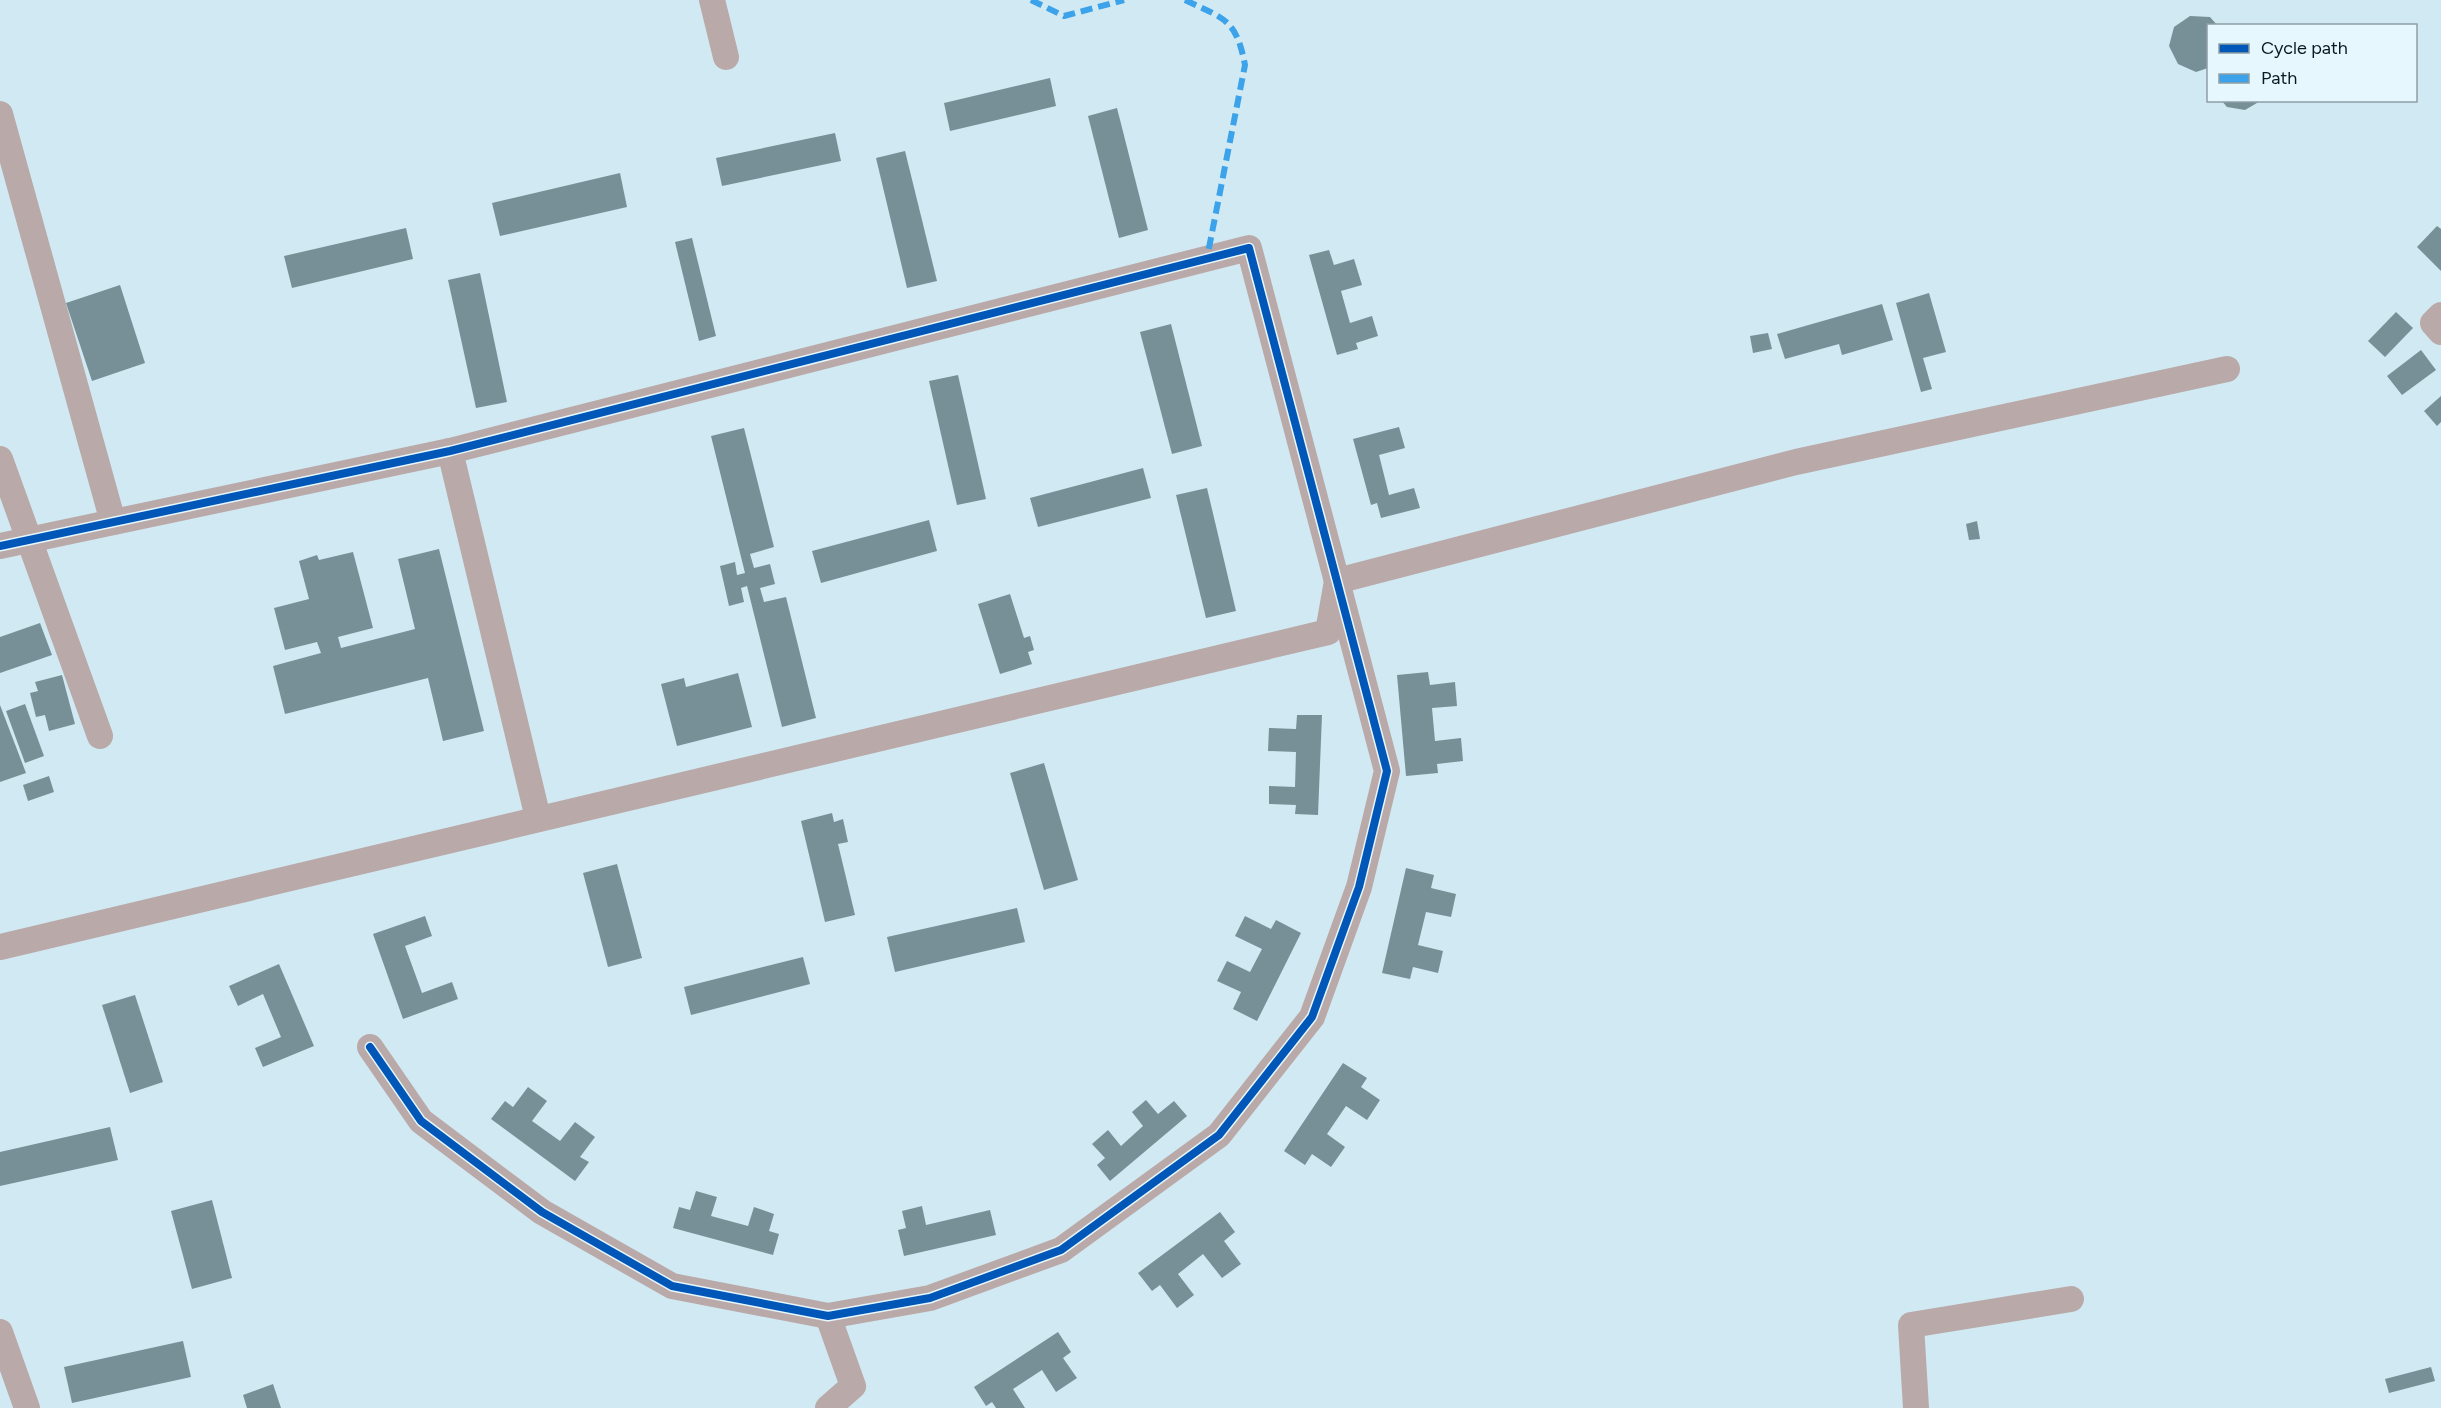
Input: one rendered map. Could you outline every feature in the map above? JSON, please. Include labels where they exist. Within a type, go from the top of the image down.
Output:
[{"type":"street","points":[[712,0],[726,57]]},
{"type":"street","points":[[0,114],[113,522]]},
{"type":"street","points":[[0,546],[450,451],[1249,248],[1387,771],[1359,887],[1312,1017],[1219,1135],[1061,1250],[930,1298],[828,1316],[672,1286],[542,1212],[421,1121],[370,1047]]},
{"type":"street","points":[[2441,315],[2433,323],[2441,332]]},
{"type":"street","points":[[1337,581],[1796,462],[2227,369]]},
{"type":"street","points":[[450,451],[538,818]]},
{"type":"street","points":[[0,459],[100,736]]},
{"type":"street","points":[[0,947],[1328,632],[1337,581]]},
{"type":"street","points":[[1916,1408],[1911,1325],[2071,1299]]},
{"type":"street","points":[[828,1316],[853,1386],[828,1408]]},
{"type":"street","points":[[0,1332],[27,1408]]},
{"type":"building","points":[[2190,16],[2210,17],[2216,24],[2207,24],[2207,68],[2196,72],[2178,64],[2169,46],[2174,27]]},
{"type":"building","points":[[1050,78],[1056,106],[950,131],[944,103]]},
{"type":"building","points":[[2223,102],[2259,102],[2245,110],[2227,107]]},
{"type":"building","points":[[1117,108],[1148,230],[1119,238],[1088,116]]},
{"type":"building","points":[[835,133],[841,161],[722,186],[716,158]]},
{"type":"building","points":[[905,151],[937,281],[907,288],[876,158]]},
{"type":"building","points":[[620,173],[627,207],[500,236],[492,203]]},
{"type":"building","points":[[2437,226],[2441,229],[2441,271],[2417,247]]},
{"type":"building","points":[[406,228],[413,259],[292,288],[284,256]]},
{"type":"building","points":[[692,238],[716,336],[699,341],[675,242]]},
{"type":"building","points":[[1329,250],[1334,265],[1354,259],[1362,285],[1341,291],[1350,323],[1372,316],[1378,336],[1356,343],[1358,349],[1337,355],[1309,255]]},
{"type":"building","points":[[480,273],[507,402],[476,408],[448,280]]},
{"type":"building","points":[[120,285],[145,363],[92,381],[66,303]]},
{"type":"building","points":[[1929,293],[1946,352],[1923,358],[1932,389],[1921,392],[1896,303]]},
{"type":"building","points":[[1882,304],[1893,340],[1842,355],[1839,344],[1785,359],[1777,334]]},
{"type":"building","points":[[2396,312],[2413,328],[2385,357],[2368,341]]},
{"type":"building","points":[[1171,324],[1202,446],[1172,454],[1140,332]]},
{"type":"building","points":[[1768,333],[1772,349],[1753,353],[1750,336]]},
{"type":"building","points":[[2421,350],[2436,370],[2402,395],[2387,376]]},
{"type":"building","points":[[958,375],[986,499],[957,505],[929,381]]},
{"type":"building","points":[[2441,396],[2441,422],[2437,426],[2424,411]]},
{"type":"building","points":[[1399,427],[1405,448],[1379,455],[1389,495],[1414,488],[1420,508],[1381,518],[1377,503],[1371,505],[1353,439]]},
{"type":"building","points":[[744,428],[774,547],[750,554],[754,568],[770,564],[775,584],[760,588],[764,602],[786,597],[816,718],[782,727],[747,586],[741,588],[744,602],[729,606],[720,566],[735,562],[737,575],[745,573],[711,436]]},
{"type":"building","points":[[1143,468],[1151,498],[1038,527],[1030,498]]},
{"type":"building","points":[[1207,488],[1236,611],[1206,618],[1176,495]]},
{"type":"building","points":[[929,520],[937,551],[821,583],[812,551]]},
{"type":"building","points":[[1977,521],[1980,539],[1969,540],[1966,524]]},
{"type":"building","points":[[439,549],[484,731],[443,741],[428,678],[285,714],[273,666],[321,653],[317,642],[285,650],[274,608],[309,599],[299,561],[317,555],[319,560],[353,552],[373,628],[338,637],[341,648],[415,629],[398,559]]},
{"type":"building","points":[[1010,594],[1024,638],[1030,636],[1034,650],[1028,652],[1032,664],[1000,674],[978,604]]},
{"type":"building","points":[[40,623],[52,655],[0,673],[0,637]]},
{"type":"building","points":[[1428,672],[1430,685],[1455,682],[1457,706],[1432,708],[1435,741],[1461,738],[1463,761],[1437,764],[1438,773],[1406,776],[1397,675]]},
{"type":"building","points":[[738,673],[752,727],[677,746],[661,684],[684,678],[686,687]]},
{"type":"building","points":[[62,675],[75,724],[49,731],[45,715],[36,717],[30,693],[38,691],[35,682]]},
{"type":"building","points":[[25,704],[44,756],[25,763],[6,711]]},
{"type":"building","points":[[0,705],[26,773],[0,782]]},
{"type":"building","points":[[1297,715],[1322,715],[1318,815],[1295,814],[1296,805],[1269,804],[1269,786],[1295,787],[1296,752],[1268,751],[1269,728],[1296,729]]},
{"type":"building","points":[[1044,763],[1078,880],[1044,890],[1010,773]]},
{"type":"building","points":[[49,776],[54,792],[28,801],[23,785]]},
{"type":"building","points":[[832,813],[834,822],[843,819],[848,842],[838,844],[855,915],[825,922],[801,821]]},
{"type":"building","points":[[617,864],[642,958],[608,967],[583,873]]},
{"type":"building","points":[[1406,868],[1434,875],[1431,888],[1456,894],[1451,917],[1426,912],[1418,945],[1443,951],[1438,973],[1413,967],[1410,979],[1382,973]]},
{"type":"building","points":[[1017,908],[1025,942],[895,972],[887,937]]},
{"type":"building","points":[[425,916],[432,936],[405,946],[422,993],[452,982],[458,999],[403,1019],[373,934]]},
{"type":"building","points":[[1245,916],[1271,929],[1276,920],[1301,933],[1257,1021],[1233,1009],[1241,992],[1217,981],[1227,961],[1250,972],[1262,949],[1235,936]]},
{"type":"building","points":[[803,957],[810,984],[691,1015],[684,987]]},
{"type":"building","points":[[279,964],[314,1046],[263,1067],[255,1048],[281,1037],[263,994],[238,1006],[229,986]]},
{"type":"building","points":[[135,995],[163,1082],[130,1093],[102,1005]]},
{"type":"building","points":[[1343,1063],[1367,1078],[1361,1087],[1380,1100],[1367,1120],[1346,1106],[1327,1134],[1345,1147],[1331,1167],[1312,1154],[1305,1165],[1284,1151]]},
{"type":"building","points":[[528,1087],[547,1101],[532,1121],[560,1141],[575,1122],[595,1137],[580,1157],[589,1162],[575,1181],[491,1119],[505,1101],[513,1107]]},
{"type":"building","points":[[1146,1100],[1158,1114],[1174,1101],[1187,1116],[1110,1181],[1097,1165],[1105,1158],[1092,1144],[1108,1130],[1121,1146],[1143,1126],[1132,1112]]},
{"type":"building","points":[[110,1127],[118,1160],[0,1186],[0,1152]]},
{"type":"building","points":[[696,1191],[717,1197],[711,1216],[748,1226],[754,1207],[774,1214],[769,1231],[779,1234],[773,1255],[673,1228],[679,1207],[690,1210]]},
{"type":"building","points":[[212,1200],[232,1278],[192,1289],[171,1211]]},
{"type":"building","points":[[922,1206],[926,1225],[990,1210],[996,1235],[904,1256],[898,1230],[906,1228],[902,1211]]},
{"type":"building","points":[[1220,1212],[1235,1232],[1224,1241],[1241,1264],[1222,1278],[1203,1254],[1178,1274],[1194,1295],[1177,1308],[1160,1285],[1152,1291],[1138,1273]]},
{"type":"building","points":[[1058,1332],[1071,1352],[1063,1358],[1077,1378],[1056,1392],[1042,1370],[1013,1389],[1025,1408],[996,1408],[992,1402],[986,1406],[974,1387]]},
{"type":"building","points":[[183,1341],[191,1377],[72,1403],[64,1367]]},
{"type":"building","points":[[2431,1367],[2435,1381],[2389,1393],[2385,1379]]},
{"type":"building","points":[[273,1384],[281,1408],[247,1408],[243,1395]]},
{"type":"marked path","points":[[1031,0],[1064,16],[1124,0]]},
{"type":"marked path","points":[[1185,0],[1227,22],[1237,38],[1245,65],[1207,258]]},
{"type":"cycle path","points":[[0,546],[450,451],[1249,248],[1387,771],[1359,887],[1312,1017],[1219,1135],[1061,1250],[930,1298],[828,1316],[672,1286],[542,1212],[421,1121],[370,1047]]}]
